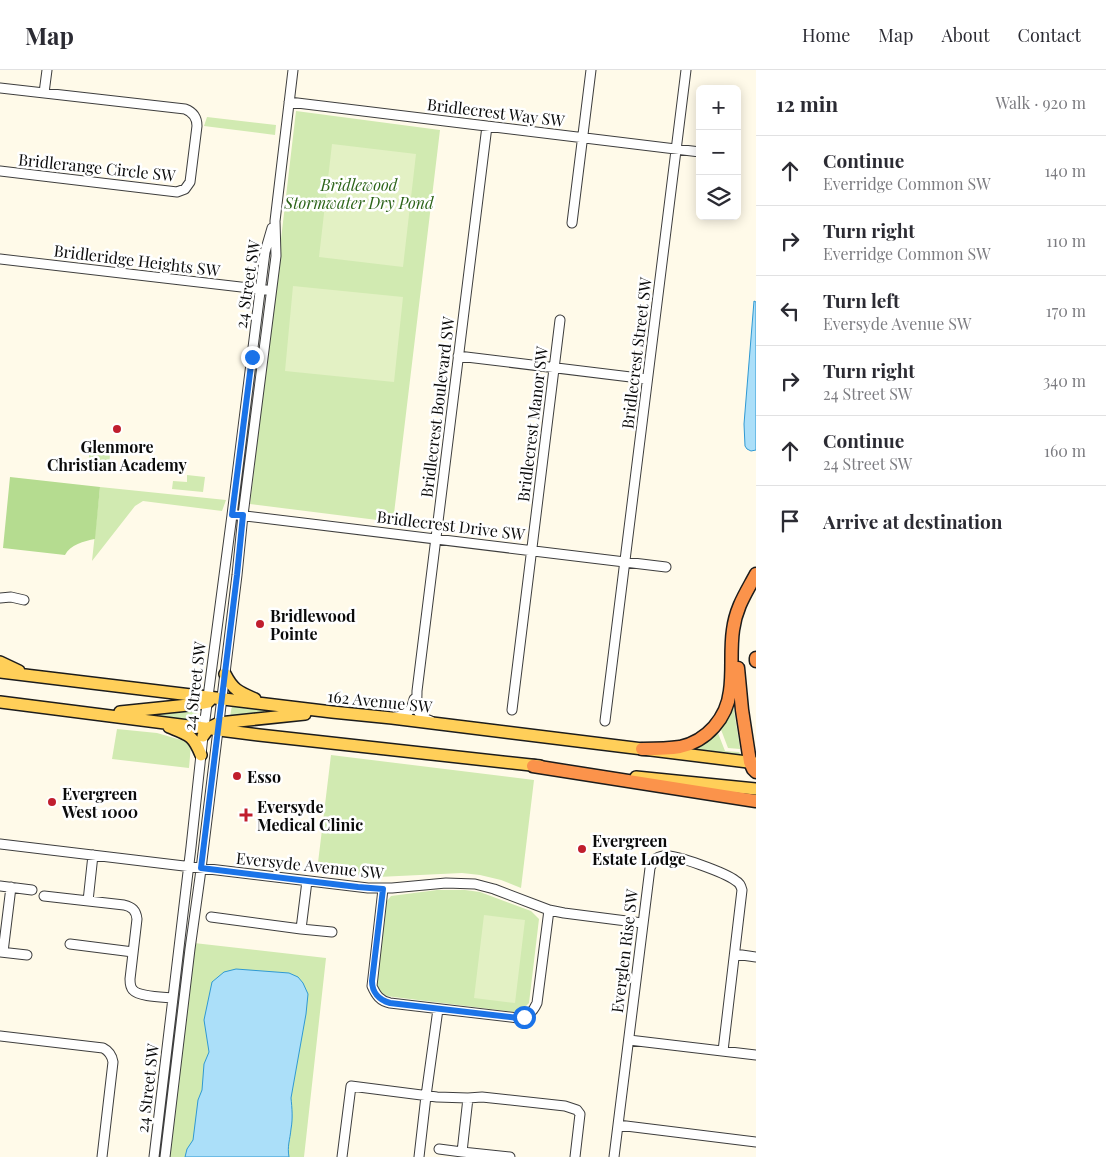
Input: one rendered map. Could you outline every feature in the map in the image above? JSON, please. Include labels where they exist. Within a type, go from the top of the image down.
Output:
[{"type":"highway","points":[[642,749],[668,749],[693,742],[710,731],[722,717],[730,692],[733,629],[740,602],[754,577]]},
{"type":"highway","points":[[754,577],[745,603],[738,651],[742,710],[754,766]]},
{"type":"highway","points":[[533,766],[756,801]]},
{"type":"main road","points":[[0,662],[34,677]]},
{"type":"main road","name":"162 Avenue SW","points":[[0,672],[271,705],[388,717],[642,749],[754,766]]},
{"type":"main road","points":[[225,674],[230,684],[239,692],[271,705]]},
{"type":"main road","points":[[93,714],[135,711],[214,698]]},
{"type":"main road","points":[[1,702],[533,766],[756,789]]},
{"type":"main road","points":[[211,728],[294,714],[332,712]]},
{"type":"main road","points":[[151,721],[189,736],[196,743],[201,755]]},
{"type":"street","points":[[44,93],[47,70]]},
{"type":"street","name":"24 Street SW","points":[[165,1157],[201,868],[226,557],[265,252],[274,221],[293,70]]},
{"type":"street","points":[[572,223],[591,70]]},
{"type":"street","name":"Bridlecrest Street SW","points":[[605,721],[686,70]]},
{"type":"street","name":"Bridlerange Circle SW","points":[[0,88],[188,110],[195,117],[197,126],[190,182],[182,191],[174,192],[0,171]]},
{"type":"street","name":"Bridlecrest Way SW","points":[[289,102],[696,152]]},
{"type":"street","name":"Bridlecrest Boulevard SW","points":[[416,691],[487,126]]},
{"type":"street","name":"24 Street SW","points":[[154,1157],[201,755],[211,728],[214,698],[225,674],[276,256],[274,221]]},
{"type":"street","name":"Bridleridge Heights SW","points":[[0,258],[271,291]]},
{"type":"street","name":"Bridlecrest Manor SW","points":[[512,710],[560,320]]},
{"type":"street","points":[[458,356],[648,379]]},
{"type":"street","name":"Bridlecrest Drive SW","points":[[232,515],[666,567]]},
{"type":"street","points":[[0,598],[10,597],[24,600]]},
{"type":"street","points":[[388,717],[409,713],[416,691]]},
{"type":"street","points":[[416,691],[419,714],[438,724]]},
{"type":"street","name":"Eversyde Avenue SW","points":[[0,844],[383,889],[466,883],[494,889],[548,910],[642,923]]},
{"type":"street","points":[[88,901],[93,855]]},
{"type":"street","name":"Everglen Rise SW","points":[[614,1157],[642,923],[650,868],[657,858],[670,856],[712,869],[738,881],[742,890],[723,1052]]},
{"type":"street","points":[[301,928],[307,881]]},
{"type":"street","points":[[0,886],[32,890]]},
{"type":"street","points":[[11,887],[2,952],[27,955]]},
{"type":"street","points":[[383,889],[372,981],[374,992],[385,1002],[438,1009],[518,1018],[532,1012],[537,1003],[548,910]]},
{"type":"street","points":[[44,896],[124,906],[135,911],[137,918],[130,979],[132,990],[141,994],[173,998]]},
{"type":"street","points":[[211,917],[332,932]]},
{"type":"street","points":[[70,944],[133,952]]},
{"type":"street","points":[[735,954],[756,957]]},
{"type":"street","points":[[419,1157],[438,1009]]},
{"type":"street","points":[[0,1036],[102,1048],[108,1051],[113,1062],[102,1157]]},
{"type":"street","points":[[629,1040],[756,1055]]},
{"type":"street","points":[[342,1157],[351,1086],[426,1096],[468,1098],[482,1096],[565,1106],[577,1110],[580,1114],[575,1157]]},
{"type":"street","points":[[462,1152],[468,1098]]},
{"type":"street","points":[[618,1125],[756,1142]]},
{"type":"street","points":[[440,1149],[510,1157]]},
{"type":"green space","name":"Bridlewood Stormwater Dry Pond","points":[[296,111],[440,130],[393,522],[250,504]]},
{"type":"green space","points":[[207,117],[276,125],[275,135],[204,126]]},
{"type":"green space","points":[[332,144],[416,154],[403,267],[319,257]]},
{"type":"green space","points":[[293,286],[403,297],[394,382],[285,371]]},
{"type":"green space","points":[[90,450],[110,453],[109,471],[87,469]]},
{"type":"green space","points":[[187,475],[205,477],[203,492],[172,489],[173,481],[187,482]]},
{"type":"green space","points":[[10,477],[100,487],[95,539],[74,546],[65,555],[3,548]]},
{"type":"green space","points":[[100,487],[226,500],[222,511],[143,501],[135,506],[92,561]]},
{"type":"green space","points":[[733,704],[740,749],[728,748],[720,727]]},
{"type":"green space","points":[[232,705],[275,710],[280,711],[230,717]]},
{"type":"green space","points":[[197,709],[195,721],[150,716],[150,713]]},
{"type":"green space","points":[[117,729],[157,733],[188,742],[191,745],[189,768],[112,759]]},
{"type":"green space","points":[[716,732],[725,751],[739,752],[741,754],[688,749]]},
{"type":"green space","points":[[331,755],[534,780],[521,888],[501,880],[462,873],[378,877],[317,871]]},
{"type":"green space","points":[[437,890],[480,892],[531,911],[539,919],[529,1003],[523,1009],[513,1012],[386,996],[376,990],[386,902],[391,896]]},
{"type":"green space","points":[[484,915],[525,920],[515,1003],[474,998]]},
{"type":"green space","points":[[194,943],[326,958],[304,1157],[168,1157]]},
{"type":"water","points":[[754,301],[756,302],[756,450],[751,451],[745,446],[744,424]]},
{"type":"water","points":[[236,969],[289,973],[298,977],[308,994],[291,1098],[292,1125],[288,1146],[289,1157],[185,1157],[187,1149],[193,1140],[198,1100],[202,1090],[204,1064],[209,1052],[204,1020],[212,982],[224,972]]},
{"type":"place","name":"Glenmore Christian Academy","points":[[117,429]]},
{"type":"place","name":"Bridlewood Pointe","points":[[260,624]]},
{"type":"place","name":"Esso","points":[[237,776]]},
{"type":"place","name":"Evergreen West 1000","points":[[52,802]]},
{"type":"place","name":"Eversyde Medical Clinic","points":[[246,815]]},
{"type":"place","name":"Evergreen Estate Lodge","points":[[582,849]]},
{"type":"route","points":[[252,357],[232,515],[243,515],[201,868],[383,889],[372,981],[374,992],[380,999],[390,1003],[518,1018],[524,1017]]}]
